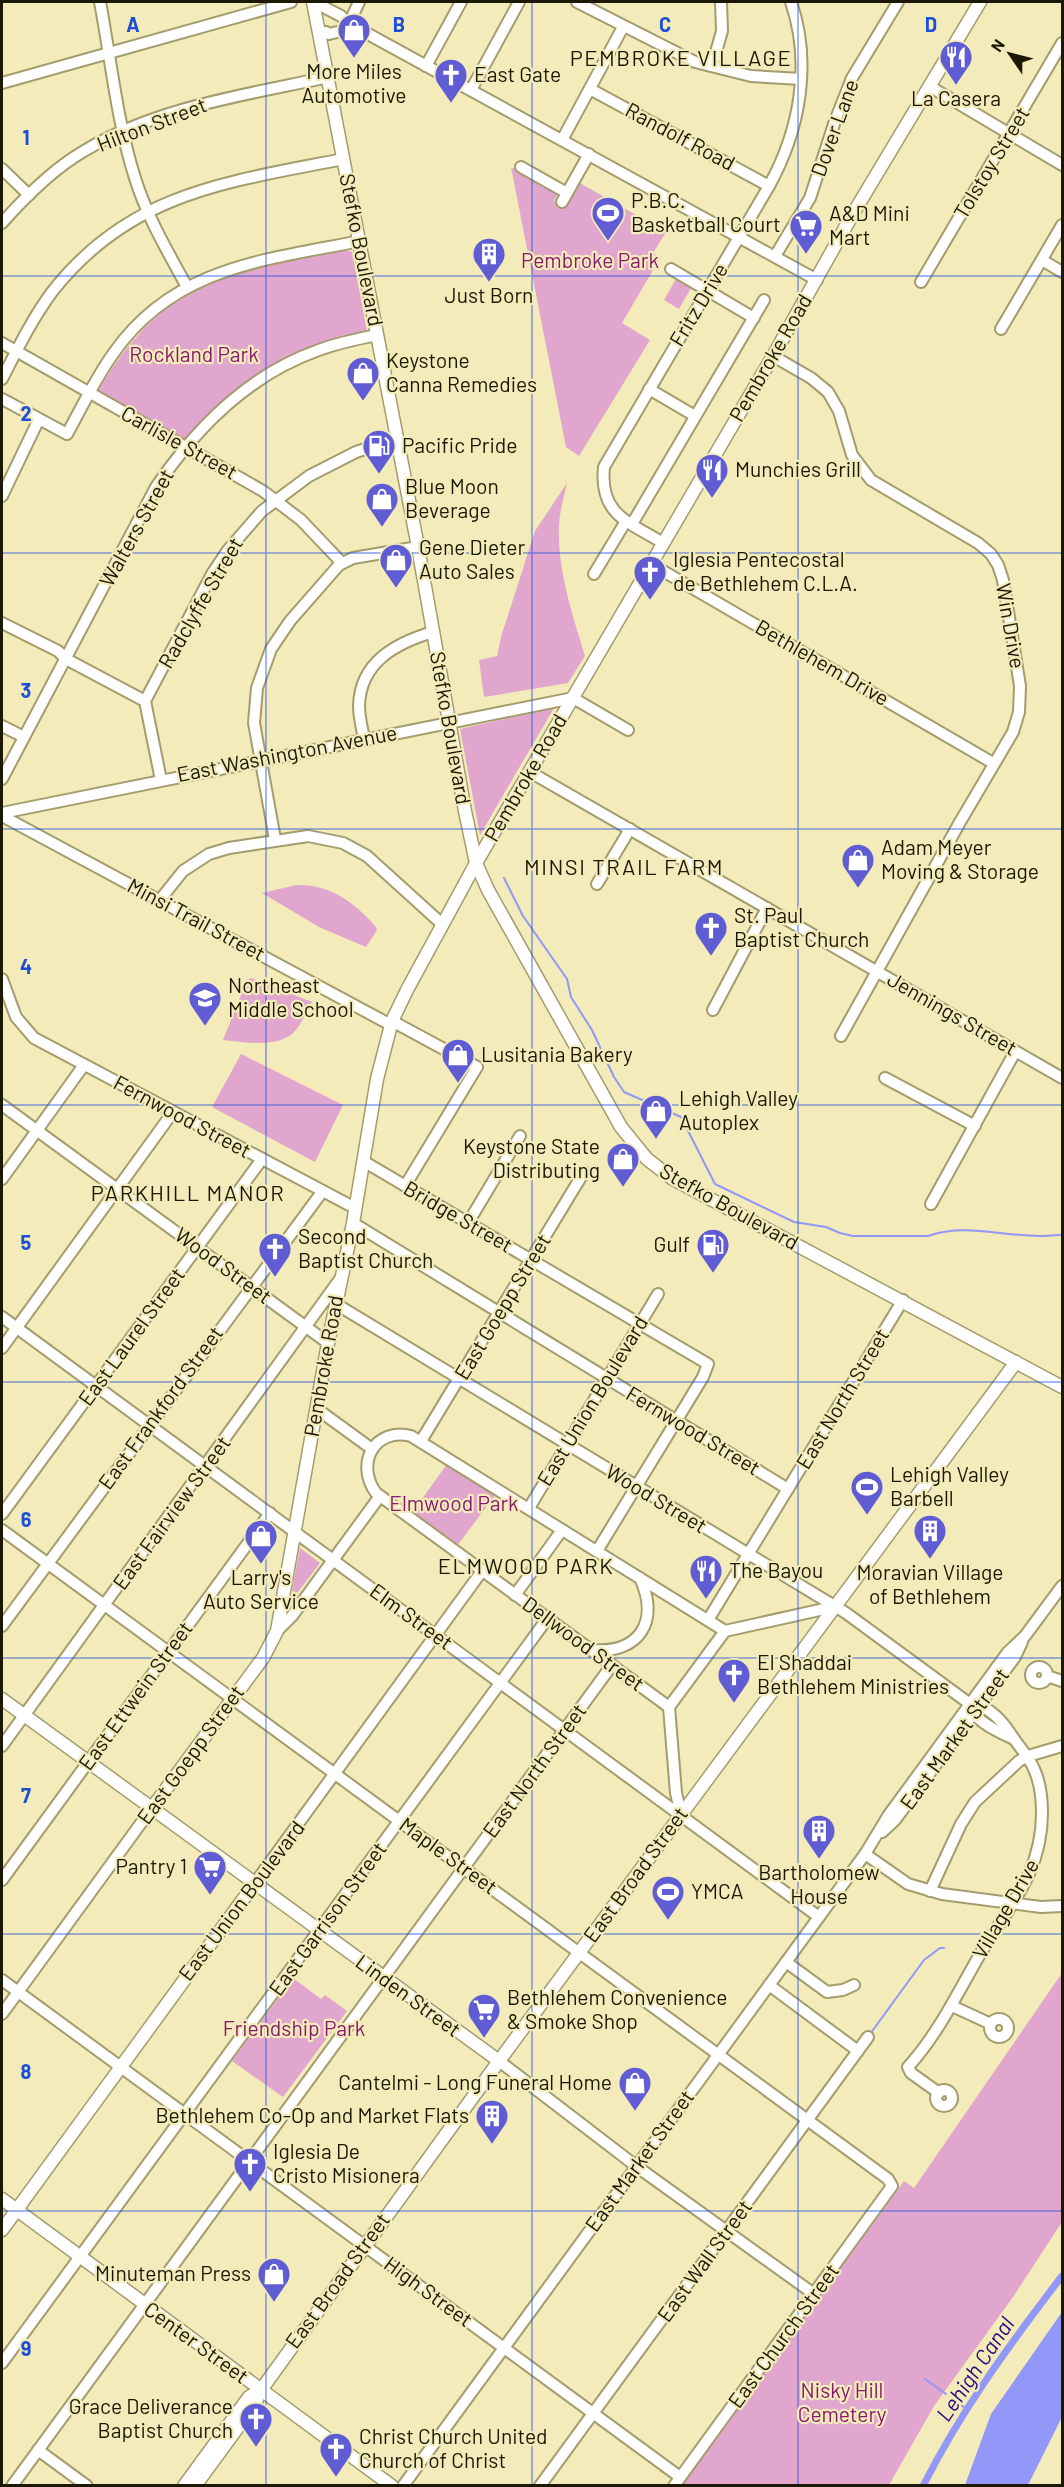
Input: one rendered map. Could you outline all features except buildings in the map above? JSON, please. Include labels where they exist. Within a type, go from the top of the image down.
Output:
[{"type":"main road","name":"Stefko Boulevard","points":[[313,2],[322,33],[343,159],[476,863],[619,1124],[638,1150],[673,1179],[1062,1387]]},
{"type":"main road","name":"Pembroke Road","points":[[277,1631],[379,1070],[392,1023],[476,863],[773,356],[854,212],[980,2]]},
{"type":"main road","name":"East Broad Street","points":[[195,2486],[255,2404],[261,2390],[364,2246],[499,2061],[1016,1362]]},
{"type":"main road","name":"East Goepp Street","points":[[152,1808],[263,1658],[277,1631]]},
{"type":"main road","name":"Linden Street","points":[[2,1699],[499,2061]]},
{"type":"main road","name":"East Union Boulevard","points":[[2,2230],[255,1883]]},
{"type":"main road","name":"Center Street","points":[[2,2199],[392,2486]]},
{"type":"main road","name":"East Broad Street","points":[[184,2486],[249,2397],[261,2390]]},
{"type":"street","points":[[100,2],[124,131],[136,180],[148,212],[187,287]]},
{"type":"street","points":[[2,83],[291,2]]},
{"type":"street","points":[[313,2],[341,16],[347,24],[817,280]]},
{"type":"street","points":[[322,33],[329,34],[346,30],[359,2]]},
{"type":"street","points":[[426,66],[461,2]]},
{"type":"street","points":[[471,90],[519,2]]},
{"type":"street","points":[[577,2],[689,59],[751,76],[801,78]]},
{"type":"street","points":[[712,66],[722,31],[721,2]]},
{"type":"street","name":"Fritz Drive","points":[[663,543],[629,523],[610,507],[604,467],[770,186],[793,132],[801,78],[798,28],[791,2]]},
{"type":"street","name":"Dover Lane","points":[[775,256],[812,193],[847,89],[898,2]]},
{"type":"street","points":[[562,140],[623,27]]},
{"type":"street","name":"Tolstoy Street","points":[[921,282],[1062,43]]},
{"type":"street","name":"Hilton Street","points":[[2,223],[62,166],[84,151],[124,131],[204,103],[328,77]]},
{"type":"street","points":[[929,86],[1062,165]]},
{"type":"street","name":"Randolf Road","points":[[590,89],[770,186]]},
{"type":"street","points":[[520,167],[565,198],[589,154]]},
{"type":"street","points":[[2,379],[45,303],[66,276],[102,241],[148,212],[188,193],[343,159]]},
{"type":"street","points":[[2,169],[29,195]]},
{"type":"street","points":[[1001,329],[1062,225]]},
{"type":"street","points":[[2,399],[67,434],[112,355],[130,333],[152,312],[187,287],[231,268],[360,241]]},
{"type":"street","points":[[1042,260],[1062,272]]},
{"type":"street","points":[[671,269],[754,318]]},
{"type":"street","points":[[594,574],[629,523],[764,300]]},
{"type":"street","name":"Walters Street","points":[[2,779],[156,487],[187,448],[228,404],[273,372],[319,350],[376,335]]},
{"type":"street","name":"Carlisle Street","points":[[2,343],[276,500],[307,525],[342,563]]},
{"type":"street","name":"Win Drive","points":[[773,356],[811,378],[828,392],[839,411],[852,455],[871,480],[971,538],[991,554],[998,565],[1011,627],[1020,698],[1019,712],[1013,732],[993,763],[842,1036]]},
{"type":"street","points":[[649,389],[695,416]]},
{"type":"street","points":[[2,496],[39,419]]},
{"type":"street","name":"Radclyffe Street","points":[[145,701],[220,561],[246,527],[276,500],[309,476],[356,452],[396,439]]},
{"type":"street","points":[[275,839],[260,760],[255,711],[264,665],[285,628],[342,563],[353,558],[418,547]]},
{"type":"street","name":"Bethlehem Drive","points":[[651,564],[993,763]]},
{"type":"street","points":[[2,623],[58,651],[66,659],[145,701],[160,780]]},
{"type":"street","points":[[364,739],[359,704],[365,682],[373,667],[394,647],[433,632]]},
{"type":"street","points":[[573,698],[628,730]]},
{"type":"street","name":"East Washington Avenue","points":[[2,815],[160,780],[573,698]]},
{"type":"street","points":[[2,726],[24,737]]},
{"type":"street","name":"Jennings Street","points":[[530,772],[1062,1078]]},
{"type":"street","name":"Minsi Trail Street","points":[[2,815],[159,901],[477,1067],[405,1186]]},
{"type":"street","points":[[597,884],[630,829]]},
{"type":"street","points":[[159,901],[183,871],[209,854],[275,839],[316,837],[357,849],[376,862],[442,924]]},
{"type":"street","points":[[713,1010],[767,908]]},
{"type":"street","name":"Fernwood Street","points":[[2,979],[16,1017],[33,1038],[355,1208]]},
{"type":"street","points":[[931,1204],[1016,1052]]},
{"type":"street","points":[[2,1179],[84,1065]]},
{"type":"street","points":[[885,1078],[975,1126]]},
{"type":"street","name":"Wood Street","points":[[2,1105],[328,1343]]},
{"type":"street","points":[[2,1348],[173,1112]]},
{"type":"street","points":[[468,1223],[520,1136]]},
{"type":"street","name":"East Laurel Street","points":[[2,1514],[262,1159]]},
{"type":"street","name":"Bridge Street","points":[[363,1161],[708,1364],[703,1377],[676,1421]]},
{"type":"street","name":"East Goepp Street","points":[[421,1441],[584,1172]]},
{"type":"street","name":"East Frankford Street","points":[[2,1626],[322,1192]]},
{"type":"street","name":"Fernwood Street","points":[[353,1223],[788,1489]]},
{"type":"street","name":"East Fairview Street","points":[[2,1746],[340,1279]]},
{"type":"street","name":"East Union Boulevard","points":[[529,1508],[658,1294]]},
{"type":"street","name":"East North Street","points":[[708,1620],[903,1300]]},
{"type":"street","name":"Wood Street","points":[[336,1304],[846,1613],[974,1708]]},
{"type":"street","name":"Elm Street","points":[[2,1317],[819,1917]]},
{"type":"street","points":[[316,1409],[372,1449]]},
{"type":"street","points":[[597,1551],[676,1421]]},
{"type":"street","points":[[380,1496],[367,1476],[366,1464],[372,1449],[384,1438],[395,1434],[411,1436],[725,1631]]},
{"type":"street","name":"East Goepp Street","points":[[277,1631],[292,1616],[380,1496]]},
{"type":"street","name":"Dellwood Street","points":[[380,1496],[669,1707]]},
{"type":"street","name":"East Ettwein Street","points":[[2,1880],[270,1513]]},
{"type":"street","name":"Maple Street","points":[[2,1530],[888,2179],[892,2186]]},
{"type":"street","points":[[515,1595],[562,1530]]},
{"type":"street","name":"East Union Boulevard","points":[[255,1883],[482,1571]]},
{"type":"street","points":[[591,1650],[609,1651],[620,1648],[632,1642],[641,1632],[649,1610],[646,1592],[640,1578]]},
{"type":"street","name":"East Market Street","points":[[403,2486],[865,1854],[888,1816],[1015,1657],[1025,1636],[1062,1586]]},
{"type":"street","points":[[681,1814],[676,1793],[669,1707],[725,1631],[833,1607]]},
{"type":"street","name":"East Garrison Street","points":[[2,2363],[547,1619]]},
{"type":"street","name":"East North Street","points":[[12,2486],[248,2160],[612,1665]]},
{"type":"street","points":[[1047,1676],[1062,1681]]},
{"type":"street","name":"Village Drive","points":[[939,2093],[911,2073],[908,2067],[927,2046],[1035,1865],[1041,1838],[1042,1805],[1036,1772],[1028,1756],[1014,1739],[1008,1727],[974,1708]]},
{"type":"street","points":[[930,1891],[961,1824],[975,1802],[997,1779],[1028,1756],[1062,1746]]},
{"type":"street","name":"East Goepp Street","points":[[2,2014],[152,1808]]},
{"type":"street","points":[[865,1854],[908,1884],[930,1891],[962,1898],[1041,1907],[1062,1906]]},
{"type":"street","points":[[786,1962],[827,1992],[843,1990],[854,1985]]},
{"type":"street","name":"High Street","points":[[2,1980],[593,2414],[677,2481]]},
{"type":"street","points":[[769,1985],[858,2051]]},
{"type":"street","points":[[952,2006],[991,2024]]},
{"type":"street","name":"East Wall Street","points":[[540,2486],[868,2037]]},
{"type":"street","name":"Linden Street","points":[[499,2061],[636,2166],[814,2294]]},
{"type":"street","name":"East Church Street","points":[[677,2481],[892,2186]]},
{"type":"street","points":[[38,2450],[87,2486]]},
{"type":"green space","name":"Pembroke Park","points":[[511,167],[558,193],[554,201],[564,207],[578,182],[666,232],[653,253],[660,258],[622,323],[650,340],[579,456],[566,447]]},
{"type":"green space","name":"Rockland Park","points":[[346,250],[352,252],[367,331],[242,387],[226,399],[184,441],[100,393],[99,390],[123,353],[148,325],[175,303],[203,287],[233,275]]},
{"type":"green space","points":[[676,279],[691,288],[679,309],[664,300]]},
{"type":"green space","points":[[567,483],[559,524],[560,558],[566,591],[585,656],[568,683],[484,697],[479,660],[497,656],[535,531]]},
{"type":"green space","points":[[554,708],[480,835],[460,729]]},
{"type":"green space","points":[[296,885],[308,885],[330,891],[350,902],[376,927],[377,930],[366,947],[319,927],[262,893]]},
{"type":"green space","points":[[251,978],[312,1002],[301,1023],[292,1034],[268,1043],[223,1040],[247,980]]},
{"type":"green space","points":[[241,1054],[343,1105],[315,1162],[212,1107]]},
{"type":"green space","name":"Elmwood Park","points":[[447,1464],[496,1494],[457,1546],[412,1513]]},
{"type":"green space","points":[[300,1548],[320,1563],[295,1593],[292,1590]]},
{"type":"green space","name":"Nisky Hill Cemetery","points":[[1062,1973],[1062,2222],[1013,2297],[934,2406],[889,2485],[682,2485],[904,2181],[914,2188]]},
{"type":"green space","name":"Friendship Park","points":[[293,1978],[321,1999],[325,1995],[347,2011],[283,2097],[232,2061]]},
{"type":"water","points":[[1062,2312],[1062,2417],[1028,2485],[965,2485],[991,2414]]},
{"type":"waterway","points":[[504,878],[523,916],[567,979],[571,997],[592,1030],[614,1077],[624,1092],[681,1117],[715,1184],[794,1222],[826,1227],[853,1236],[928,1236],[941,1232],[969,1230],[1039,1236],[1062,1235]]},
{"type":"waterway","points":[[870,2034],[924,1960],[940,1948],[944,1948]]},
{"type":"waterway","name":"Lehigh Canal","points":[[923,2486],[954,2430],[988,2378],[1062,2276]]},
{"type":"waterway","points":[[925,2379],[946,2394]]},
{"type":"waterway","points":[[957,2402],[965,2408]]},
{"type":"place","name":"More Miles Automotive","points":[[354,59]]},
{"type":"place","name":"La Casera","points":[[956,86]]},
{"type":"place","name":"East Gate","points":[[451,104]]},
{"type":"place","name":"P.B.C. Basketball Court","points":[[608,242]]},
{"type":"place","name":"A&D Mini Mart","points":[[806,255]]},
{"type":"place","name":"Just Born","points":[[489,283]]},
{"type":"place","name":"Keystone Canna Remedies","points":[[363,402]]},
{"type":"place","name":"Pacific Pride","points":[[379,475]]},
{"type":"place","name":"Munchies Grill","points":[[712,499]]},
{"type":"place","name":"Blue Moon Beverage","points":[[382,528]]},
{"type":"place","name":"Gene Dieter Auto Sales","points":[[396,589]]},
{"type":"place","name":"Iglesia Pentecostal de Bethlehem C.L.A.","points":[[650,601]]},
{"type":"place","name":"Adam Meyer Moving & Storage","points":[[858,889]]},
{"type":"place","name":"St. Paul Baptist Church","points":[[711,957]]},
{"type":"place","name":"Northeast Middle School","points":[[205,1027]]},
{"type":"place","name":"Lusitania Bakery","points":[[458,1084]]},
{"type":"place","name":"Lehigh Valley Autoplex","points":[[656,1140]]},
{"type":"place","name":"Keystone State Distributing","points":[[623,1188]]},
{"type":"place","name":"Gulf","points":[[713,1274]]},
{"type":"place","name":"Second Baptist Church","points":[[275,1278]]},
{"type":"place","name":"Lehigh Valley Barbell","points":[[867,1516]]},
{"type":"place","name":"Moravian Village of Bethlehem","points":[[930,1560]]},
{"type":"place","name":"Larry's Auto Service","points":[[261,1565]]},
{"type":"place","name":"The Bayou","points":[[706,1600]]},
{"type":"place","name":"El Shaddai Bethlehem Ministries","points":[[734,1704]]},
{"type":"place","name":"Bartholomew House","points":[[819,1860]]},
{"type":"place","name":"Pantry 1","points":[[210,1896]]},
{"type":"place","name":"YMCA","points":[[668,1921]]},
{"type":"place","name":"Bethlehem Convenience & Smoke Shop","points":[[484,2039]]},
{"type":"place","name":"Cantelmi - Long Funeral Home","points":[[635,2112]]},
{"type":"place","name":"Bethlehem Co-Op and Market Flats","points":[[492,2145]]},
{"type":"place","name":"Iglesia De Cristo Misionera","points":[[250,2193]]},
{"type":"place","name":"Minuteman Press","points":[[274,2303]]},
{"type":"place","name":"Grace Deliverance Baptist Church","points":[[256,2448]]},
{"type":"place","name":"Christ Church United Church of Christ","points":[[336,2478]]},
{"type":"district","name":"PEMBROKE VILLAGE","points":[[681,58]]},
{"type":"district","name":"MINSI TRAIL FARM","points":[[624,867]]},
{"type":"district","name":"PARKHILL MANOR","points":[[188,1193]]},
{"type":"district","name":"ELMWOOD PARK","points":[[526,1566]]}]
